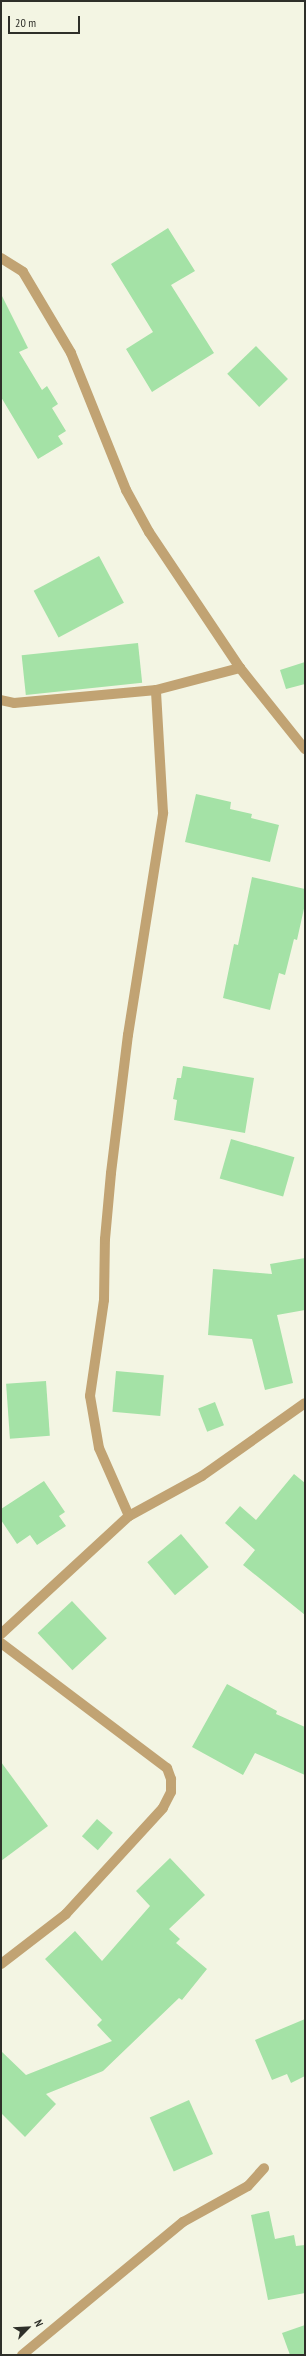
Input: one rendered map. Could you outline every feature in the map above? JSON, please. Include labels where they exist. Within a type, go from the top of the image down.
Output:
[{"type":"street","points":[[1,258],[23,272],[71,353],[126,490],[149,532],[240,668],[305,749]]},
{"type":"street","points":[[1,700],[14,702],[156,690],[240,668]]},
{"type":"street","points":[[129,1516],[99,1448],[90,1396],[104,1300],[105,1239],[112,1165],[128,1035],[163,813],[156,690]]},
{"type":"street","points":[[1,1634],[129,1516],[202,1476],[305,1403]]},
{"type":"street","points":[[1,1643],[167,1768],[171,1779],[171,1792],[163,1808],[66,1914],[1,1964]]},
{"type":"street","points":[[22,2355],[183,2222],[248,2186],[264,2168]]},
{"type":"building","points":[[168,228],[195,271],[171,285],[214,353],[152,392],[126,349],[153,332],[111,264]]},
{"type":"building","points":[[1,294],[28,348],[19,352],[42,390],[47,386],[58,404],[52,408],[66,431],[58,436],[63,444],[38,459],[1,397]]},
{"type":"building","points":[[256,346],[288,379],[259,407],[227,374]]},
{"type":"building","points":[[99,556],[124,603],[59,638],[34,591]]},
{"type":"building","points":[[138,643],[142,683],[26,695],[22,655]]},
{"type":"building","points":[[305,662],[305,684],[286,689],[280,670]]},
{"type":"building","points":[[196,794],[231,802],[230,809],[252,814],[251,818],[279,825],[270,862],[185,842]]},
{"type":"building","points":[[252,877],[305,889],[305,904],[297,940],[294,939],[285,975],[279,973],[270,1010],[223,998],[234,944],[238,945]]},
{"type":"building","points":[[183,1066],[254,1078],[245,1133],[174,1120],[177,1100],[173,1099],[177,1078],[181,1078]]},
{"type":"building","points":[[231,1139],[294,1157],[283,1197],[220,1178]]},
{"type":"building","points":[[305,1258],[305,1310],[277,1315],[293,1383],[265,1390],[252,1339],[208,1335],[213,1269],[272,1274],[270,1264]]},
{"type":"building","points":[[116,1371],[164,1375],[160,1416],[112,1412]]},
{"type":"building","points":[[46,1381],[50,1436],[10,1439],[6,1384]]},
{"type":"building","points":[[215,1402],[224,1425],[207,1432],[198,1408]]},
{"type":"building","points":[[294,1474],[305,1483],[305,1615],[243,1565],[255,1550],[225,1523],[240,1506],[256,1520]]},
{"type":"building","points":[[44,1481],[65,1512],[59,1516],[66,1526],[37,1545],[30,1535],[17,1544],[1,1520],[1,1509]]},
{"type":"building","points":[[181,1534],[209,1567],[175,1595],[147,1562]]},
{"type":"building","points":[[72,1601],[107,1638],[72,1670],[38,1633]]},
{"type":"building","points":[[227,1684],[277,1711],[276,1714],[305,1727],[305,1775],[255,1753],[243,1775],[192,1747]]},
{"type":"building","points":[[1,1762],[48,1826],[1,1861]]},
{"type":"building","points":[[97,1819],[113,1833],[98,1850],[82,1836]]},
{"type":"building","points":[[170,1858],[205,1895],[169,1929],[180,1939],[176,1943],[207,1969],[182,2000],[179,1998],[103,2071],[46,2094],[56,2104],[25,2137],[1,2113],[1,2051],[26,2075],[112,2041],[97,2025],[102,2020],[45,1959],[75,1931],[102,1961],[150,1906],[136,1891]]},
{"type":"building","points":[[305,2019],[305,2076],[291,2083],[287,2074],[272,2080],[255,2040]]},
{"type":"building","points":[[189,2100],[213,2154],[174,2171],[150,2117]]},
{"type":"building","points":[[269,2211],[275,2239],[294,2235],[296,2246],[305,2245],[305,2293],[268,2300],[251,2215]]},
{"type":"building","points":[[305,2325],[305,2355],[290,2355],[282,2333]]}]
